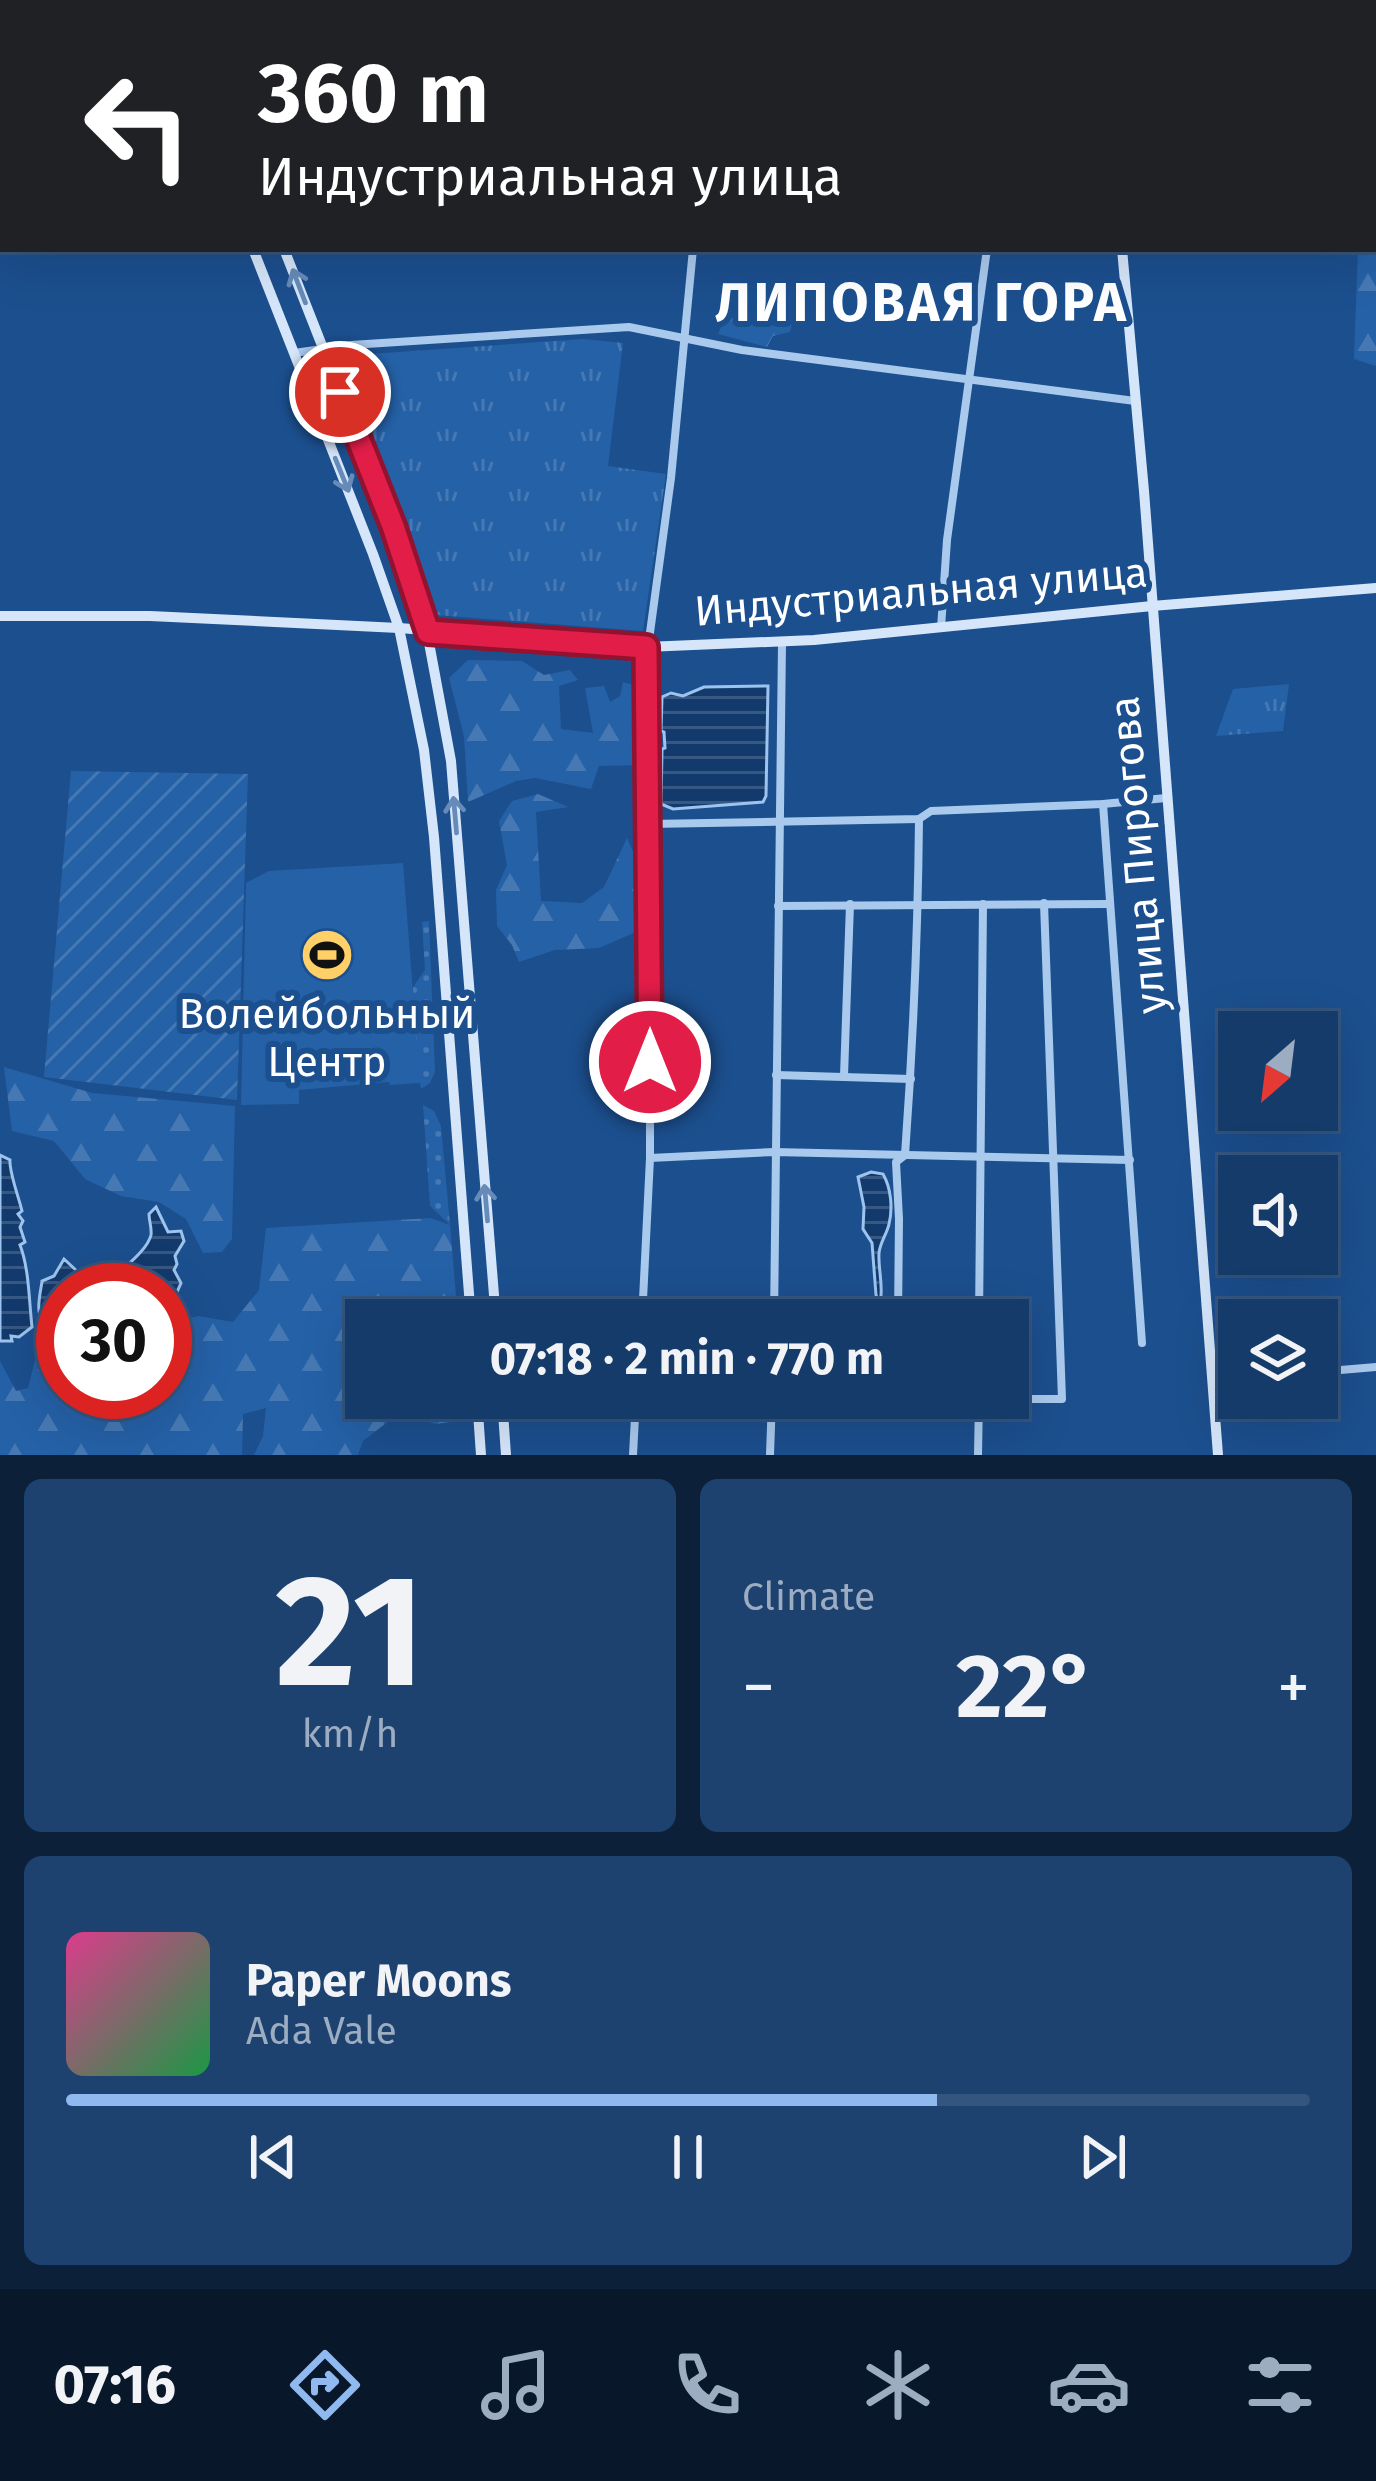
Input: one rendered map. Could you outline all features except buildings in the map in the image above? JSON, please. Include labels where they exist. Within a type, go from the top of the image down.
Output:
[{"type":"street","points":[[254,252],[399,628],[424,750],[434,838],[469,1299]]},
{"type":"street","points":[[285,252],[393,526],[428,632],[451,761],[494,1299]]},
{"type":"street","points":[[644,1299],[650,1158],[646,647],[671,478],[693,252]]},
{"type":"street","points":[[941,629],[947,540],[987,252]]},
{"type":"street","name":"улица Пирогова","points":[[1122,252],[1218,1455]]},
{"type":"street","points":[[294,353],[515,332],[629,327],[754,352],[1135,401]]},
{"type":"street","name":"Индустриальная улица","points":[[0,616],[151,616],[646,647],[782,643],[1376,588]]},
{"type":"street","points":[[775,1299],[782,643]]},
{"type":"street","points":[[650,824],[919,819],[931,812],[1166,798]]},
{"type":"street","name":"улица Пирогова","points":[[1102,804],[1142,1342]]},
{"type":"street","points":[[898,1299],[896,1162],[905,1155],[911,1079],[919,819]]},
{"type":"street","points":[[1029,1399],[1062,1399],[1044,903]]},
{"type":"street","points":[[844,1076],[850,904]]},
{"type":"street","points":[[979,1299],[983,904]]},
{"type":"street","points":[[778,906],[1109,904]]},
{"type":"street","points":[[776,1075],[911,1079]]},
{"type":"street","points":[[650,1158],[774,1152],[1130,1160]]},
{"type":"street","points":[[1338,1370],[1376,1367]]},
{"type":"street","points":[[1214,1381],[1218,1381]]},
{"type":"street","points":[[479,1419],[482,1455]]},
{"type":"street","points":[[503,1419],[506,1455]]},
{"type":"street","points":[[633,1455],[635,1419]]},
{"type":"street","points":[[770,1455],[771,1419]]},
{"type":"street","points":[[978,1455],[979,1419]]},
{"type":"green space","points":[[1358,252],[1376,252],[1376,366],[1354,359]]},
{"type":"green space","points":[[787,284],[801,284],[790,332],[773,336],[767,347],[718,334],[736,292],[755,293],[756,305],[778,310]]},
{"type":"green space","points":[[583,339],[623,343],[608,466],[666,474],[643,631],[436,615],[341,356]]},
{"type":"green space","points":[[468,660],[522,661],[544,675],[570,670],[578,680],[559,686],[561,729],[593,733],[585,688],[604,686],[610,702],[620,696],[623,682],[640,687],[641,765],[599,766],[591,789],[535,778],[468,802],[464,736],[449,678]]},
{"type":"green space","points":[[1289,684],[1283,731],[1216,736],[1233,689]]},
{"type":"green space","points":[[71,771],[248,774],[237,1100],[44,1077]]},
{"type":"green space","points":[[538,794],[568,807],[536,812],[541,901],[582,903],[604,887],[627,838],[640,867],[638,931],[599,948],[555,950],[519,962],[497,926],[496,890],[507,865],[499,821],[512,801]]},
{"type":"green space","name":"Волейбольный Центр","points":[[403,863],[420,1083],[299,1090],[299,1104],[241,1105],[246,883],[269,871]]},
{"type":"green space","points":[[429,921],[435,1072],[421,1089],[420,1083],[414,1083],[413,987],[425,970],[422,922]]},
{"type":"green space","points":[[4,1067],[92,1093],[235,1106],[232,1239],[222,1252],[203,1253],[186,1219],[159,1202],[121,1196],[85,1179],[54,1141],[12,1131]]},
{"type":"green space","points":[[423,1105],[434,1111],[441,1126],[450,1225],[430,1206]]},
{"type":"green space","points":[[431,1218],[450,1225],[456,1299],[345,1299],[345,1419],[404,1419],[390,1420],[363,1441],[358,1455],[254,1455],[263,1436],[266,1408],[243,1414],[242,1455],[0,1455],[0,1361],[16,1391],[28,1388],[36,1356],[36,1419],[192,1419],[192,1317],[233,1322],[259,1290],[266,1228]]},
{"type":"green space","points":[[421,1419],[466,1419],[466,1420],[435,1424]]},
{"type":"shaded area","points":[[768,686],[763,802],[673,809],[661,804],[662,697],[683,696],[704,687]]},
{"type":"shaded area","points":[[0,1155],[10,1160],[22,1211],[18,1214],[25,1242],[20,1245],[32,1327],[19,1337],[11,1336],[12,1341],[0,1341]]},
{"type":"shaded area","points":[[883,1174],[888,1185],[889,1224],[879,1253],[880,1299],[876,1295],[872,1243],[863,1229],[858,1177]]},
{"type":"shaded area","points":[[156,1207],[168,1232],[181,1231],[184,1241],[175,1256],[177,1263],[130,1263],[148,1242],[149,1214]]},
{"type":"place","name":"Волейбольный Центр","points":[[327,955]]},
{"type":"district","name":"ЛИПОВАЯ ГОРА","points":[[922,303]]},
{"type":"route","points":[[340,392],[393,526],[428,632],[646,647],[650,1062]]}]
